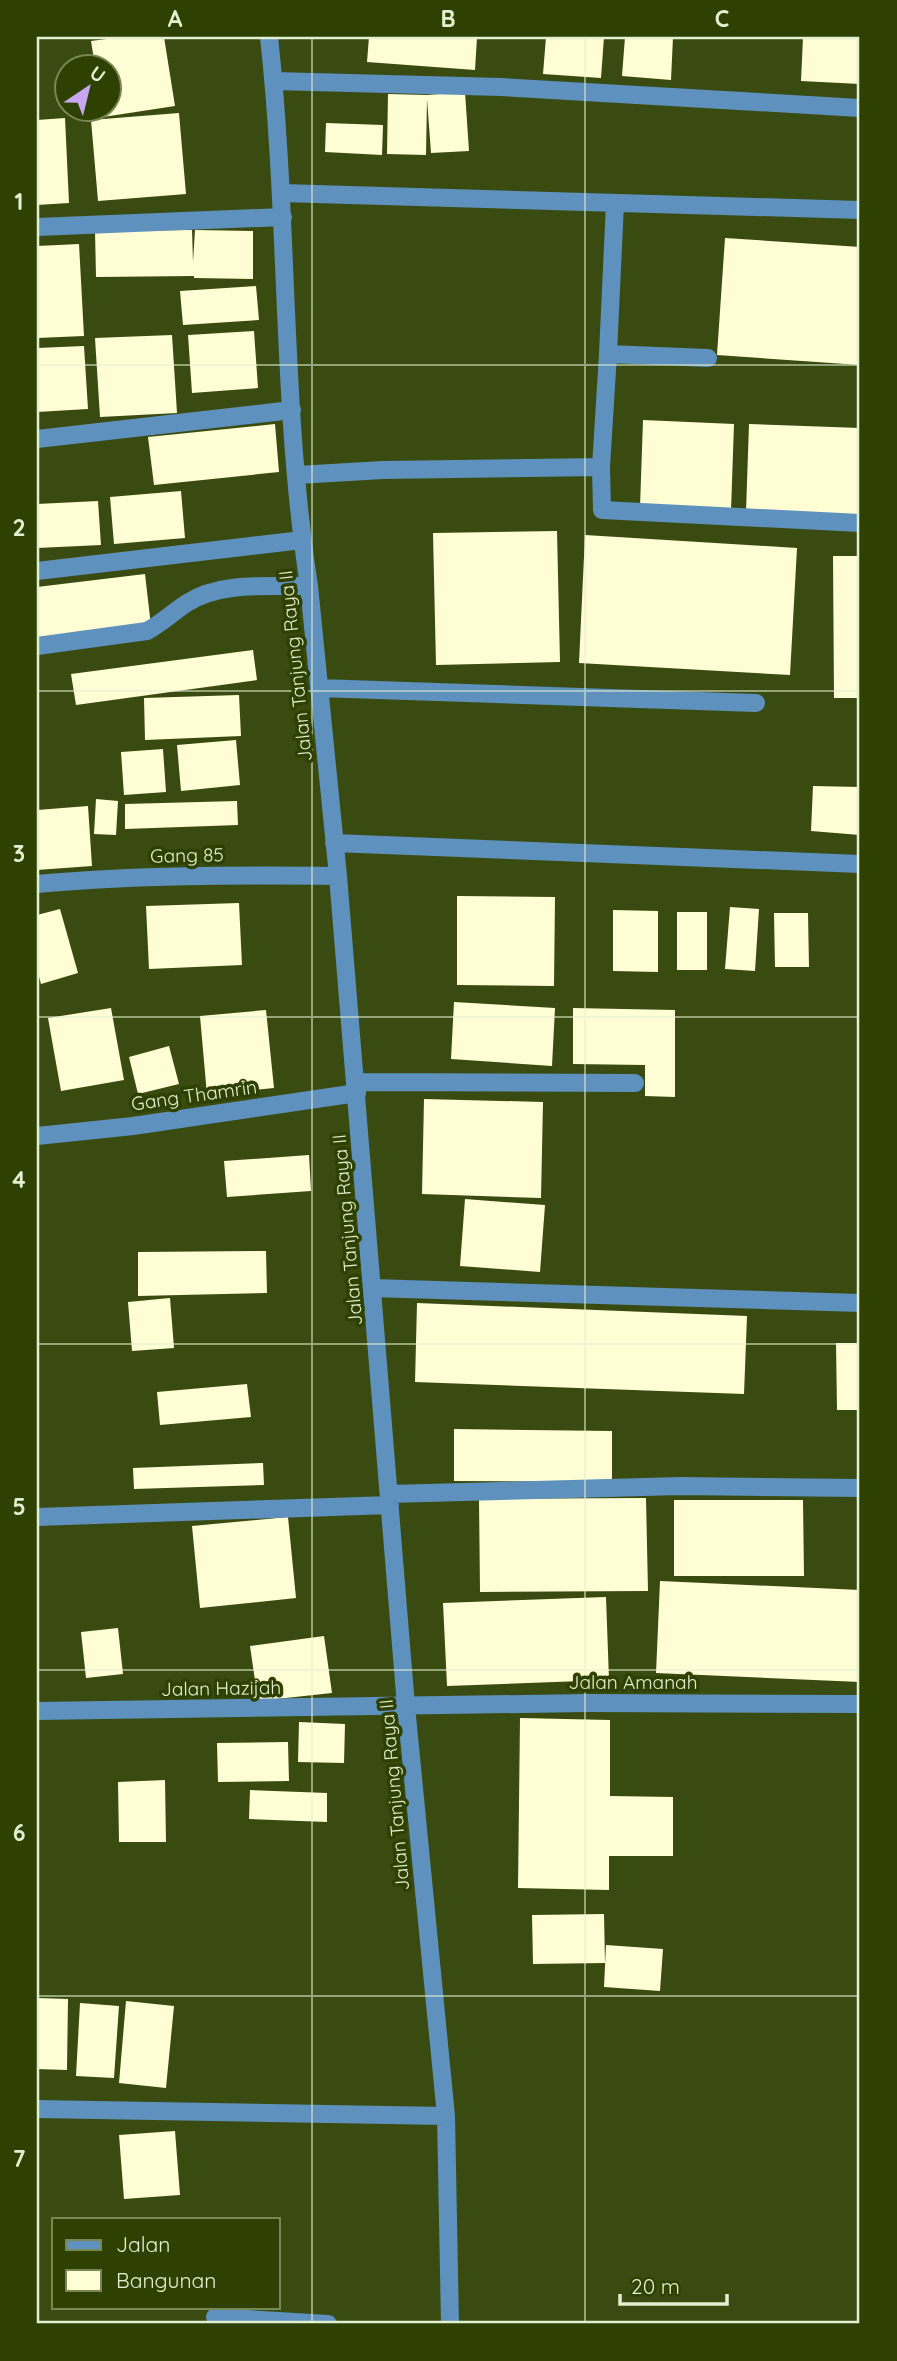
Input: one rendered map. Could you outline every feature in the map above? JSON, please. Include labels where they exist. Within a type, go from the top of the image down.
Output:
[{"type":"street","name":"Jalan Tanjung Raya II","points":[[269,37],[282,193],[292,410],[302,541],[320,688],[338,876],[406,1706],[446,2116],[450,2324]]},
{"type":"street","points":[[274,81],[500,87],[860,108]]},
{"type":"street","points":[[282,193],[860,210]]},
{"type":"street","points":[[615,203],[601,467],[602,510],[860,523]]},
{"type":"street","points":[[37,228],[283,217]]},
{"type":"street","points":[[608,354],[708,358]]},
{"type":"street","points":[[37,439],[292,410]]},
{"type":"street","points":[[297,475],[383,470],[601,467]]},
{"type":"street","points":[[37,571],[302,541]]},
{"type":"street","points":[[37,646],[147,631],[188,602],[223,589],[309,586]]},
{"type":"street","points":[[320,688],[756,703]]},
{"type":"street","points":[[334,843],[860,864]]},
{"type":"street","name":"Gang 85","points":[[37,884],[142,877],[338,876]]},
{"type":"street","name":"Gang Thamrin","points":[[37,1136],[134,1126],[356,1088],[635,1083]]},
{"type":"street","points":[[372,1288],[860,1303]]},
{"type":"street","points":[[37,1517],[680,1486],[860,1488]]},
{"type":"street","name":"Jalan Amanah","points":[[406,1706],[587,1703],[860,1704]]},
{"type":"street","name":"Jalan Hazijah","points":[[37,1711],[406,1706]]},
{"type":"street","points":[[37,2109],[446,2116]]},
{"type":"street","points":[[215,2317],[327,2324]]},
{"type":"building","points":[[122,37],[164,37],[175,106],[122,114],[122,52],[93,52],[91,41]]},
{"type":"building","points":[[369,37],[477,37],[475,70],[367,62]]},
{"type":"building","points":[[546,37],[604,37],[601,78],[543,74]]},
{"type":"building","points":[[625,37],[673,37],[671,80],[622,76]]},
{"type":"building","points":[[803,37],[860,37],[860,84],[801,81]]},
{"type":"building","points":[[465,92],[469,151],[431,153],[427,99],[426,155],[387,154],[388,94]]},
{"type":"building","points":[[179,113],[186,194],[98,201],[91,122],[122,122],[122,118]]},
{"type":"building","points":[[52,119],[52,122],[65,122],[69,203],[37,205],[37,120]]},
{"type":"building","points":[[326,123],[383,125],[382,155],[325,152]]},
{"type":"building","points":[[192,230],[193,262],[195,230],[253,231],[253,279],[194,276],[96,277],[95,231]]},
{"type":"building","points":[[725,238],[860,247],[860,365],[717,355]]},
{"type":"building","points":[[79,244],[84,336],[37,338],[37,246]]},
{"type":"building","points":[[256,286],[259,320],[183,325],[180,291]]},
{"type":"building","points":[[254,331],[258,388],[192,393],[188,335]]},
{"type":"building","points":[[172,335],[177,413],[100,417],[95,338]]},
{"type":"building","points":[[84,346],[88,409],[37,412],[37,348]]},
{"type":"building","points":[[643,420],[734,424],[731,511],[640,507]]},
{"type":"building","points":[[275,424],[279,472],[154,485],[148,437]]},
{"type":"building","points":[[749,424],[860,428],[860,516],[746,512]]},
{"type":"building","points":[[181,491],[185,538],[114,544],[110,497]]},
{"type":"building","points":[[98,501],[101,545],[37,548],[37,504]]},
{"type":"building","points":[[557,531],[560,662],[436,665],[433,533]]},
{"type":"building","points":[[585,535],[797,548],[790,675],[579,663]]},
{"type":"building","points":[[833,556],[860,556],[860,698],[834,698]]},
{"type":"building","points":[[145,574],[151,626],[37,639],[37,587]]},
{"type":"building","points":[[253,650],[257,680],[76,705],[71,674]]},
{"type":"building","points":[[239,695],[241,736],[145,740],[144,698]]},
{"type":"building","points":[[236,740],[240,785],[181,791],[177,745]]},
{"type":"building","points":[[163,749],[166,792],[124,795],[121,752]]},
{"type":"building","points":[[813,786],[860,787],[860,835],[811,831]]},
{"type":"building","points":[[96,799],[118,801],[116,835],[94,834]]},
{"type":"building","points":[[237,801],[238,825],[125,829],[125,804]]},
{"type":"building","points":[[88,806],[92,866],[37,870],[37,810]]},
{"type":"building","points":[[457,896],[555,897],[554,986],[457,985]]},
{"type":"building","points":[[239,903],[242,965],[149,969],[146,906]]},
{"type":"building","points":[[730,907],[759,909],[755,971],[725,969]]},
{"type":"building","points":[[60,909],[78,973],[41,984],[37,969],[37,915]]},
{"type":"building","points":[[613,910],[658,911],[658,972],[613,971]]},
{"type":"building","points":[[677,912],[707,912],[707,970],[677,970]]},
{"type":"building","points":[[774,913],[808,913],[809,967],[775,967]]},
{"type":"building","points":[[454,1002],[555,1008],[552,1066],[451,1059]]},
{"type":"building","points":[[111,1008],[124,1080],[61,1091],[48,1018]]},
{"type":"building","points":[[573,1008],[675,1010],[675,1097],[645,1096],[645,1065],[573,1064]]},
{"type":"building","points":[[266,1010],[274,1088],[207,1095],[200,1016]]},
{"type":"building","points":[[169,1046],[179,1084],[138,1094],[129,1057]]},
{"type":"building","points":[[424,1099],[543,1102],[541,1198],[422,1194]]},
{"type":"building","points":[[309,1155],[311,1191],[227,1197],[224,1161]]},
{"type":"building","points":[[465,1199],[545,1205],[540,1272],[460,1266]]},
{"type":"building","points":[[266,1251],[267,1293],[138,1296],[138,1252]]},
{"type":"building","points":[[170,1298],[174,1348],[132,1351],[128,1302]]},
{"type":"building","points":[[417,1303],[747,1316],[744,1394],[415,1382]]},
{"type":"building","points":[[836,1343],[860,1343],[860,1410],[837,1410]]},
{"type":"building","points":[[247,1384],[251,1417],[160,1425],[157,1392]]},
{"type":"building","points":[[454,1429],[612,1431],[612,1482],[454,1481]]},
{"type":"building","points":[[263,1463],[264,1485],[134,1489],[133,1468]]},
{"type":"building","points":[[646,1498],[648,1591],[480,1592],[479,1499]]},
{"type":"building","points":[[674,1500],[803,1500],[804,1576],[674,1576]]},
{"type":"building","points":[[288,1517],[296,1598],[200,1608],[192,1526]]},
{"type":"building","points":[[660,1581],[860,1590],[860,1682],[656,1673]]},
{"type":"building","points":[[606,1597],[609,1680],[447,1686],[443,1603]]},
{"type":"building","points":[[118,1628],[123,1674],[86,1678],[81,1632]]},
{"type":"building","points":[[324,1636],[332,1693],[258,1701],[250,1646]]},
{"type":"building","points":[[520,1718],[610,1720],[610,1796],[673,1797],[673,1856],[609,1856],[609,1890],[518,1888]]},
{"type":"building","points":[[299,1722],[345,1724],[344,1763],[298,1762]]},
{"type":"building","points":[[288,1742],[289,1781],[218,1782],[217,1743]]},
{"type":"building","points":[[165,1780],[166,1842],[119,1842],[118,1782]]},
{"type":"building","points":[[250,1790],[327,1793],[327,1822],[249,1819]]},
{"type":"building","points":[[604,1914],[605,1963],[533,1964],[532,1915]]},
{"type":"building","points":[[606,1945],[663,1949],[660,1991],[604,1987]]},
{"type":"building","points":[[37,1998],[68,1999],[67,2070],[37,2069]]},
{"type":"building","points":[[126,2001],[174,2006],[166,2088],[119,2083]]},
{"type":"building","points":[[80,2003],[119,2006],[114,2078],[76,2076]]},
{"type":"building","points":[[175,2131],[180,2195],[124,2199],[119,2135]]}]
